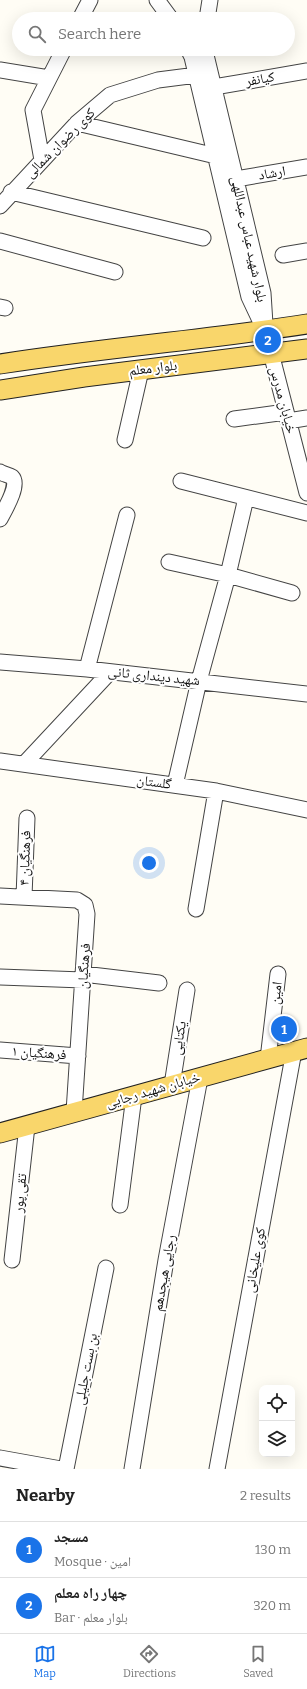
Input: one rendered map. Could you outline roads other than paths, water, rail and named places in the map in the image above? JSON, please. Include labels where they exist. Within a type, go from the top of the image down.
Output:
[{"type":"main road","name":"بلوار معلم","points":[[0,364],[79,352],[266,331],[307,324]]},
{"type":"main road","points":[[266,331],[271,353]]},
{"type":"main road","name":"بلوار معلم","points":[[0,390],[307,349]]},
{"type":"main road","name":"خیابان شهید رجایی","points":[[0,1133],[300,1050]]},
{"type":"street","points":[[157,0],[166,12]]},
{"type":"street","points":[[208,12],[210,0]]},
{"type":"street","points":[[82,12],[85,1]]},
{"type":"street","points":[[42,160],[33,110],[60,56]]},
{"type":"street","name":"بلوار شهید عباس عبداللهی","points":[[192,56],[248,297],[266,331]]},
{"type":"street","name":"بلوار شهید عباس عبداللهی","points":[[206,56],[263,293],[266,331]]},
{"type":"street","points":[[0,70],[49,78]]},
{"type":"street","name":"کیانفر","points":[[214,87],[307,71]]},
{"type":"street","name":"کوی رضوان شمالی","points":[[0,206],[11,192],[77,122],[110,95],[158,80],[197,75]]},
{"type":"street","points":[[77,122],[216,156]]},
{"type":"street","name":"ارشاد","points":[[236,179],[307,167]]},
{"type":"street","points":[[11,192],[203,238]]},
{"type":"street","points":[[0,241],[115,272]]},
{"type":"street","points":[[283,255],[307,251]]},
{"type":"street","name":"خیابان مدرس","points":[[271,353],[306,484]]},
{"type":"street","points":[[125,440],[141,370]]},
{"type":"street","points":[[234,419],[287,416],[307,418]]},
{"type":"street","points":[[0,472],[12,477],[15,482],[14,488],[0,520]]},
{"type":"street","points":[[181,482],[307,513]]},
{"type":"street","points":[[175,785],[199,681],[228,575],[246,498]]},
{"type":"street","points":[[87,669],[127,515]]},
{"type":"street","points":[[169,562],[228,575],[292,593]]},
{"type":"street","name":"شهید دینداری ثانی","points":[[0,662],[87,669],[307,694]]},
{"type":"street","points":[[24,764],[110,672]]},
{"type":"street","name":"گلستان","points":[[0,761],[216,791],[307,810]]},
{"type":"street","points":[[196,909],[216,791]]},
{"type":"street","name":"فرهنگیان ۴","points":[[24,897],[27,818]]},
{"type":"street","name":"فرهنگیان","points":[[0,896],[77,900],[84,905],[87,914],[74,1112]]},
{"type":"street","name":"امین","points":[[268,1059],[278,974]]},
{"type":"street","points":[[0,977],[83,977],[159,983]]},
{"type":"street","name":"یکتایی","points":[[172,1085],[187,990]]},
{"type":"street","name":"فرهنگیان ۱","points":[[0,1050],[78,1056]]},
{"type":"street","name":"کوی علیخانی","points":[[217,1469],[300,1050]]},
{"type":"street","name":"رجایی هیجدهم","points":[[132,1469],[166,1260],[200,1078]]},
{"type":"street","points":[[120,1205],[134,1096]]},
{"type":"street","name":"تقی پور","points":[[12,1260],[27,1126]]},
{"type":"street","name":"بن بست جلیلی","points":[[66,1469],[106,1268]]},
{"type":"street","points":[[0,1458],[52,1468]]},
{"type":"place","name":"چهار راه معلم","points":[[268,340]]},
{"type":"place","name":"مسجد","points":[[284,1029]]}]
